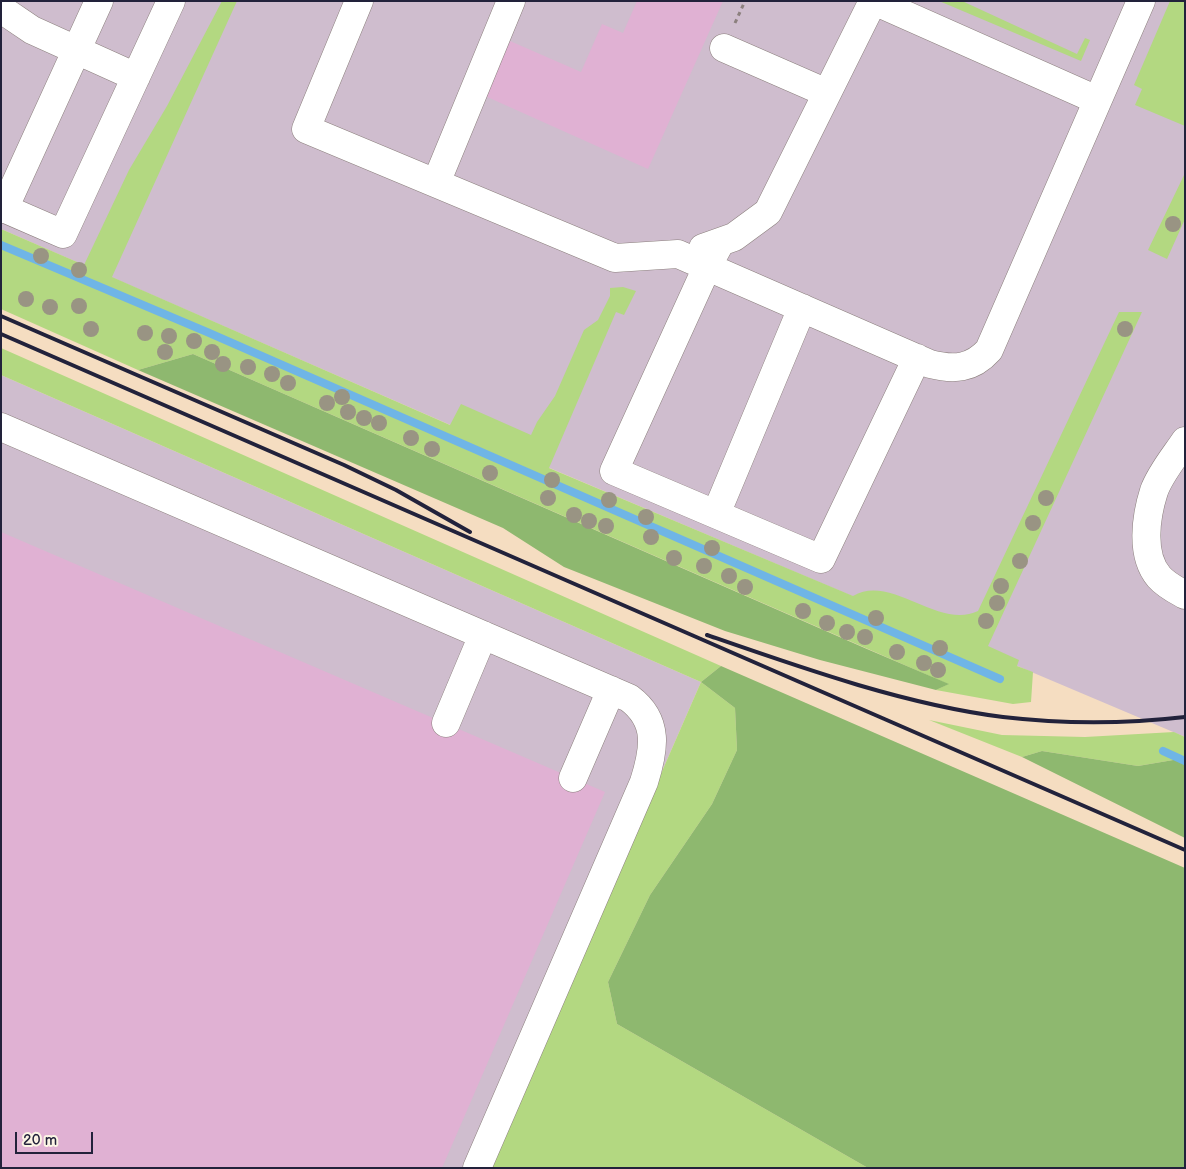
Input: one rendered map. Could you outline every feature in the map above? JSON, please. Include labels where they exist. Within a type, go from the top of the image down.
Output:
[{"type":"lane","points":[[99,1],[3,208],[63,234],[171,1]]},
{"type":"lane","points":[[359,1],[306,129],[615,258],[678,254],[720,243],[734,237],[768,212],[874,1],[1097,100]]},
{"type":"lane","points":[[436,183],[511,1]]},
{"type":"lane","points":[[678,254],[917,358],[947,368],[961,368],[980,360],[989,350],[1141,1]]},
{"type":"lane","points":[[1,9],[32,30],[136,77]]},
{"type":"lane","points":[[724,48],[827,93]]},
{"type":"lane","points":[[720,243],[707,267],[614,471],[821,559],[917,358]]},
{"type":"lane","points":[[716,514],[802,308]]},
{"type":"lane","points":[[1,427],[629,698],[639,705],[647,716],[652,733],[651,760],[637,800],[477,1168]]},
{"type":"lane","points":[[1185,441],[1154,489],[1148,520],[1147,538],[1148,552],[1158,576],[1185,595]]},
{"type":"lane","points":[[446,723],[483,635]]},
{"type":"lane","points":[[574,778],[611,690]]},
{"type":"shaded area","points":[[1,1],[1185,1],[1185,737],[526,458],[1,229]]},
{"type":"shaded area","points":[[1,375],[701,682],[489,1168],[1,1168]]},
{"type":"green space","points":[[222,1],[237,1],[112,277],[450,425],[461,404],[531,435],[537,422],[555,396],[584,330],[598,320],[610,296],[610,288],[623,287],[636,291],[624,315],[616,312],[549,468],[853,596],[868,591],[883,591],[947,613],[963,615],[978,611],[1119,312],[1142,312],[988,646],[1019,660],[1017,666],[1033,672],[1031,702],[1013,704],[936,690],[948,684],[193,354],[138,370],[1,309],[1,229],[84,265],[129,170],[167,106]]},
{"type":"green space","points":[[939,1],[962,1],[1077,54],[1085,38],[1090,40],[1081,61]]},
{"type":"green space","points":[[1170,1],[1185,1],[1185,126],[1135,105],[1142,89],[1134,85]]},
{"type":"green space","points":[[1185,173],[1185,219],[1167,259],[1148,250]]},
{"type":"green space","points":[[1,348],[721,666],[701,682],[1,375]]},
{"type":"green space","points":[[193,354],[949,684],[936,690],[820,660],[725,631],[564,567],[503,528],[138,370]]},
{"type":"green space","points":[[721,666],[1185,868],[1185,1168],[868,1168],[617,1024],[608,982],[650,895],[712,804],[737,750],[735,708],[701,682]]},
{"type":"green space","points":[[701,682],[735,708],[737,750],[712,804],[650,895],[608,982],[617,1024],[868,1168],[489,1168]]},
{"type":"green space","points":[[929,720],[1002,735],[1085,737],[1174,732],[1185,737],[1185,758],[1138,766],[1042,751],[1022,757]]},
{"type":"green space","points":[[1042,751],[1138,766],[1185,758],[1185,838],[1022,757]]},
{"type":"building","points":[[637,1],[723,1],[648,169],[485,96],[510,41],[581,72],[602,24],[623,33]]},
{"type":"building","points":[[1,532],[605,792],[442,1168],[1,1168]]},
{"type":"waterway","points":[[1,245],[207,332],[1000,679]]},
{"type":"waterway","points":[[1163,751],[1185,761]]},
{"type":"railway","points":[[1,316],[344,465],[396,490],[470,532]]},
{"type":"railway","points":[[1,334],[1185,850]]},
{"type":"railway","points":[[707,635],[853,684],[929,704],[966,711],[1003,717],[1071,722],[1139,721],[1185,717]]}]
